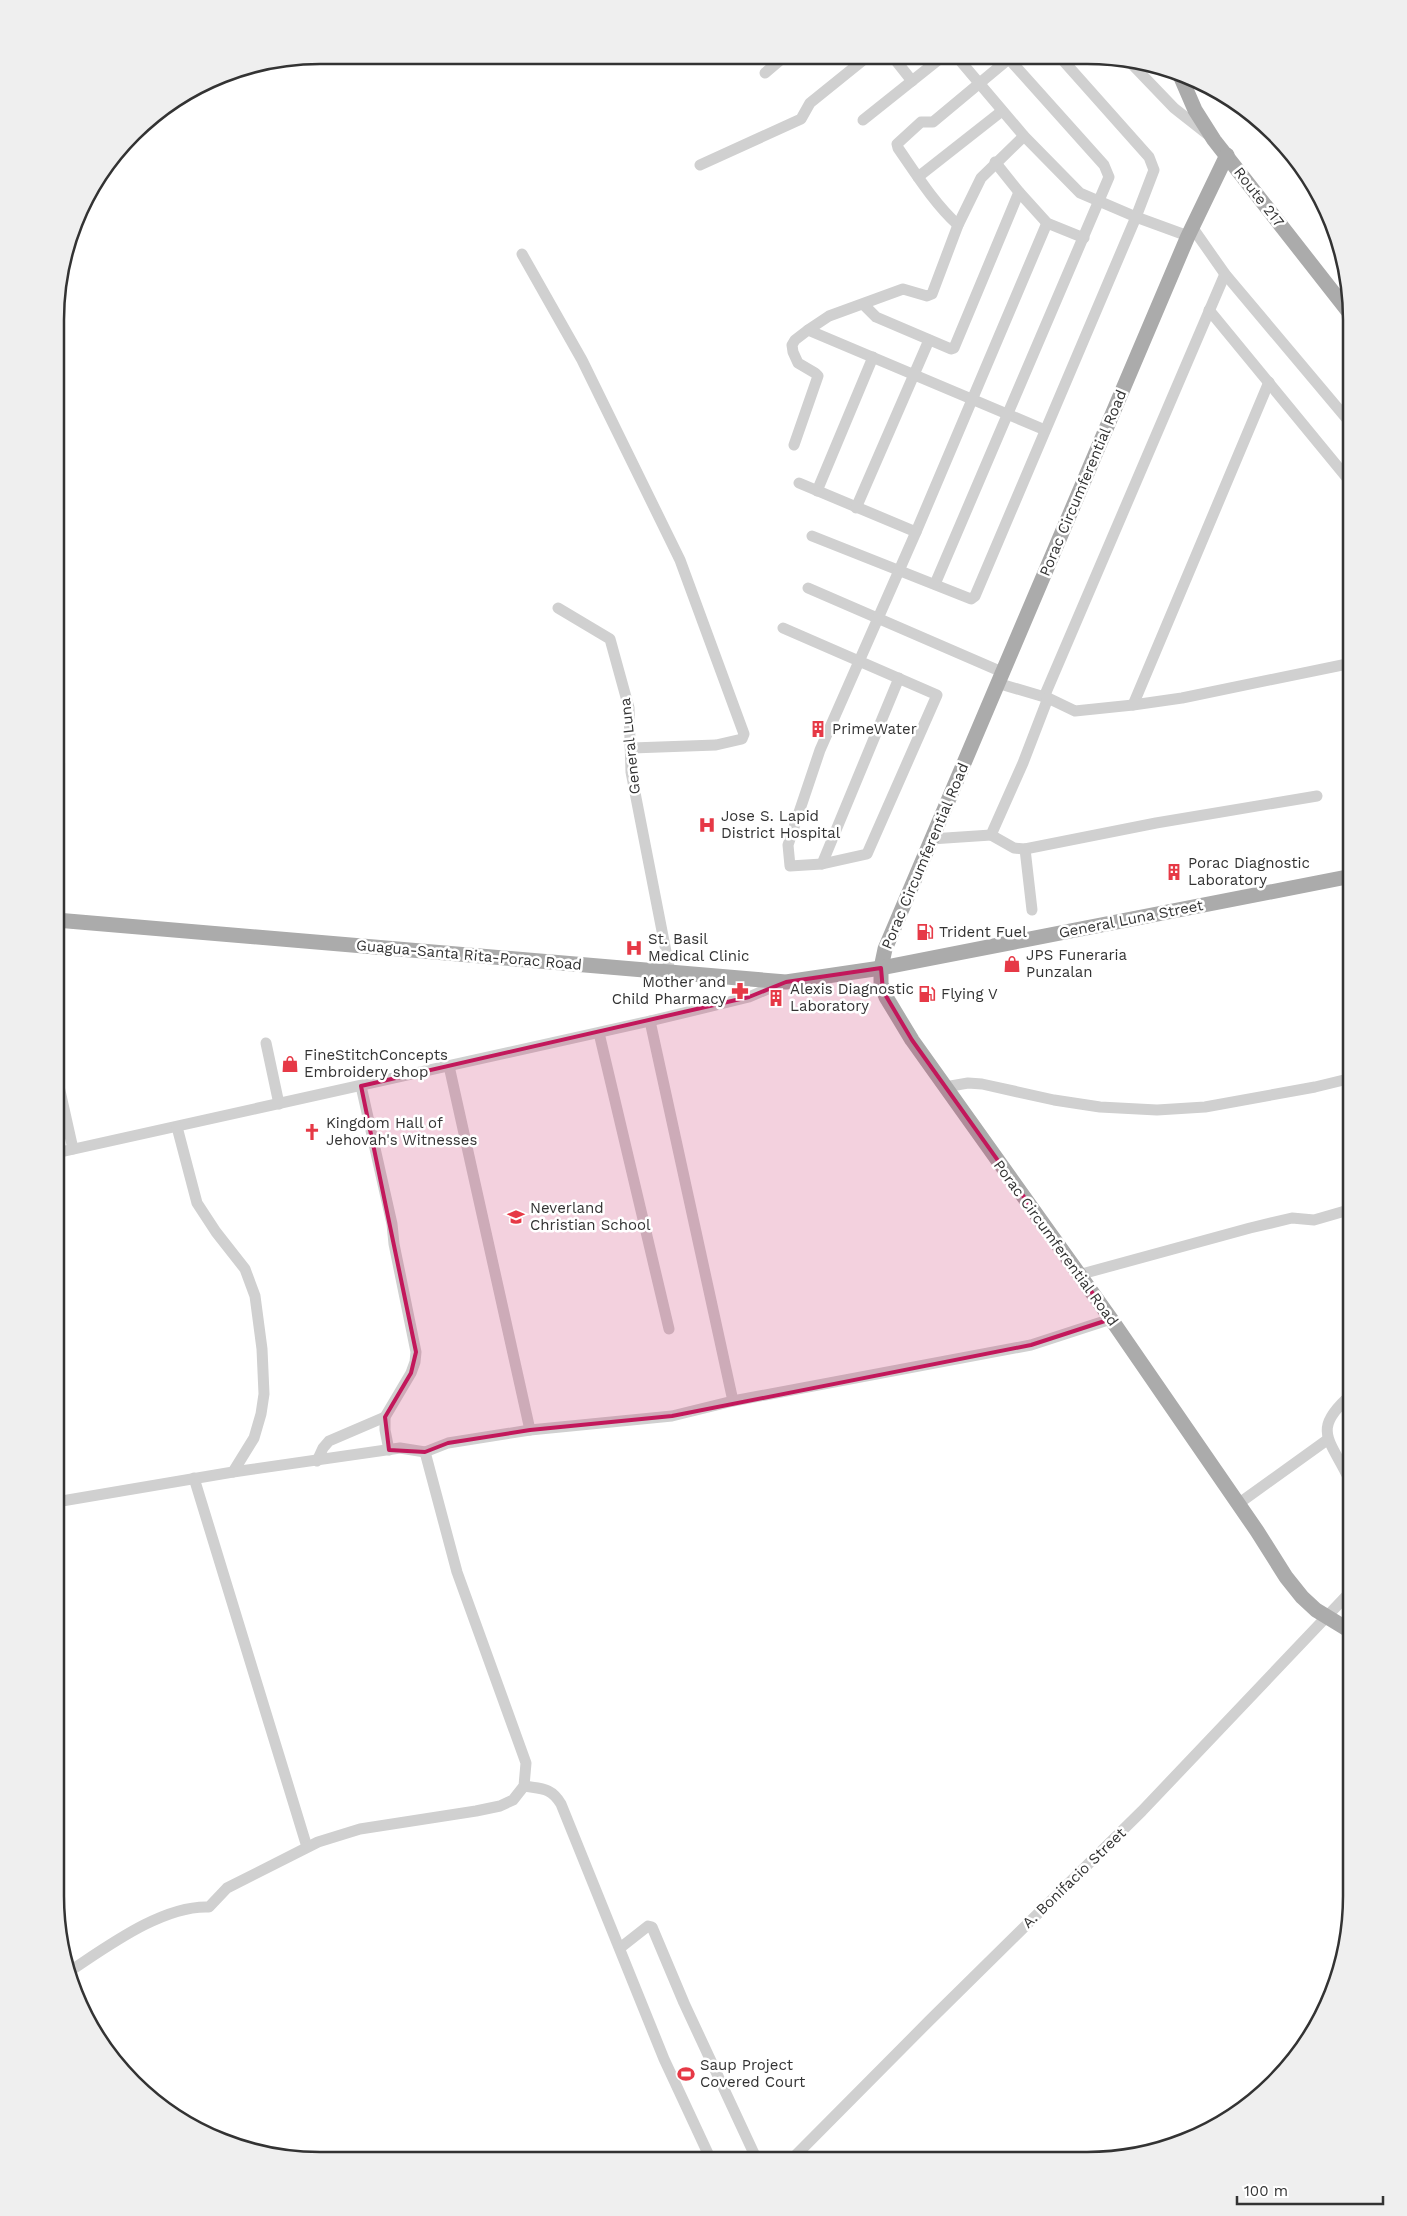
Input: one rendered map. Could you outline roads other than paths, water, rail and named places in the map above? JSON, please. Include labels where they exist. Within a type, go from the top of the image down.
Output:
[{"type":"main road","name":"Route 217","points":[[1183,82],[1195,110],[1214,140],[1343,305]]},
{"type":"main road","name":"Porac Circumferential Road","points":[[1227,155],[1190,232],[885,948],[880,968],[881,984],[886,997],[912,1040],[1111,1319],[1290,1582],[1309,1604],[1343,1627]]},
{"type":"main road","name":"General Luna Street","points":[[880,968],[1343,878]]},
{"type":"main road","name":"Guagua-Santa Rita-Porac Road","points":[[64,921],[786,982],[880,968]]},
{"type":"street","points":[[765,73],[776,64]]},
{"type":"street","points":[[700,165],[801,119],[810,103],[858,64]]},
{"type":"street","points":[[899,64],[912,81]]},
{"type":"street","points":[[863,120],[933,64]]},
{"type":"street","points":[[963,64],[1024,136],[1080,193],[1136,217],[1190,232],[1343,414]]},
{"type":"street","points":[[958,225],[946,214],[918,177],[898,148],[898,142],[921,122],[933,122],[1003,64]]},
{"type":"street","points":[[935,584],[1108,181],[1107,170],[1015,64]]},
{"type":"street","points":[[812,536],[971,599],[974,598],[1153,175],[1154,165],[1149,157],[1066,64]]},
{"type":"street","points":[[1136,69],[1174,108],[1214,140]]},
{"type":"street","points":[[918,177],[1002,111]]},
{"type":"street","points":[[794,445],[818,376],[816,372],[798,363],[792,345],[795,340],[829,316],[864,305],[903,289],[927,296],[932,294],[958,225],[981,178],[995,162],[1024,136]]},
{"type":"street","points":[[995,162],[1019,192],[1047,222],[1084,238]]},
{"type":"street","points":[[864,305],[876,317],[952,349],[956,346],[1019,192]]},
{"type":"street","points":[[783,628],[859,661],[899,678],[937,695],[867,854],[822,864],[790,866],[788,845],[820,750],[859,661],[878,618],[899,570],[916,532],[1047,222]]},
{"type":"street","points":[[522,254],[586,369],[680,560],[744,734],[742,739],[716,745],[632,748]]},
{"type":"street","points":[[991,835],[1023,763],[1046,698],[1225,274]]},
{"type":"street","points":[[1209,310],[1343,473]]},
{"type":"street","points":[[808,330],[1045,430]]},
{"type":"street","points":[[856,508],[929,340]]},
{"type":"street","points":[[818,491],[873,357]]},
{"type":"street","points":[[1133,705],[1269,382]]},
{"type":"street","points":[[799,483],[916,532]]},
{"type":"street","points":[[808,588],[878,618],[1000,678],[1075,711],[1182,698],[1343,665]]},
{"type":"street","name":"General Luna","points":[[558,608],[610,639],[629,708],[632,748],[631,772],[670,972]]},
{"type":"street","points":[[822,864],[899,678]]},
{"type":"street","points":[[931,839],[991,835],[1014,848],[1025,849],[1156,823],[1317,796]]},
{"type":"street","points":[[1025,849],[1032,910]]},
{"type":"street","points":[[64,1151],[749,998],[786,982]]},
{"type":"street","points":[[650,1021],[733,1401]]},
{"type":"street","points":[[599,1033],[669,1329]]},
{"type":"street","points":[[266,1043],[279,1104]]},
{"type":"street","points":[[449,1066],[530,1430]]},
{"type":"street","points":[[945,1087],[968,1083],[982,1084],[1054,1100],[1100,1107],[1157,1110],[1205,1107],[1343,1080]]},
{"type":"street","points":[[360,1086],[392,1224],[394,1244],[416,1352],[416,1362],[411,1373],[385,1416],[385,1430],[389,1450]]},
{"type":"street","points":[[64,1109],[73,1149]]},
{"type":"street","points":[[177,1127],[197,1203],[216,1232],[245,1269],[255,1296],[262,1349],[264,1394],[261,1414],[254,1438],[233,1472]]},
{"type":"street","points":[[1078,1275],[1250,1228],[1292,1218],[1314,1220],[1343,1212]]},
{"type":"street","points":[[64,1501],[194,1478],[400,1448],[424,1452],[448,1443],[530,1430],[672,1416],[733,1401],[1031,1345],[1111,1319]]},
{"type":"street","points":[[1343,1401],[1328,1421],[1328,1440],[1343,1467]]},
{"type":"street","points":[[316,1460],[329,1441],[385,1416]]},
{"type":"street","points":[[1238,1504],[1328,1440]]},
{"type":"street","points":[[74,1969],[156,1918],[193,1906],[209,1907],[227,1888],[307,1846],[360,1829],[439,1818],[500,1806],[513,1800],[524,1786],[526,1763],[457,1572],[424,1452]]},
{"type":"street","points":[[194,1478],[307,1846]]},
{"type":"street","name":"A. Bonifacio Street","points":[[799,2152],[1142,1811],[1343,1599]]},
{"type":"street","points":[[524,1786],[547,1790],[555,1794],[558,1799],[664,2058],[707,2152]]},
{"type":"street","points":[[620,1948],[648,1926],[652,1927],[702,2044],[754,2152]]},
{"type":"place","name":"PrimeWater","points":[[818,729]]},
{"type":"place","name":"Jose S. Lapid District Hospital","points":[[707,825]]},
{"type":"place","name":"Porac Diagnostic Laboratory","points":[[1174,872]]},
{"type":"place","name":"Trident Fuel","points":[[925,932]]},
{"type":"place","name":"St. Basil Medical Clinic","points":[[634,948]]},
{"type":"place","name":"JPS Funeraria Punzalan","points":[[1012,964]]},
{"type":"place","name":"Mother and Child Pharmacy","points":[[740,991]]},
{"type":"place","name":"Flying V","points":[[927,994]]},
{"type":"place","name":"Alexis Diagnostic Laboratory","points":[[776,998]]},
{"type":"place","name":"FineStitchConcepts Embroidery shop","points":[[290,1064]]},
{"type":"place","name":"Kingdom Hall of Jehovah's Witnesses","points":[[312,1132]]},
{"type":"place","name":"Neverland Christian School","points":[[516,1217]]},
{"type":"place","name":"Saup Project Covered Court","points":[[686,2074]]}]
